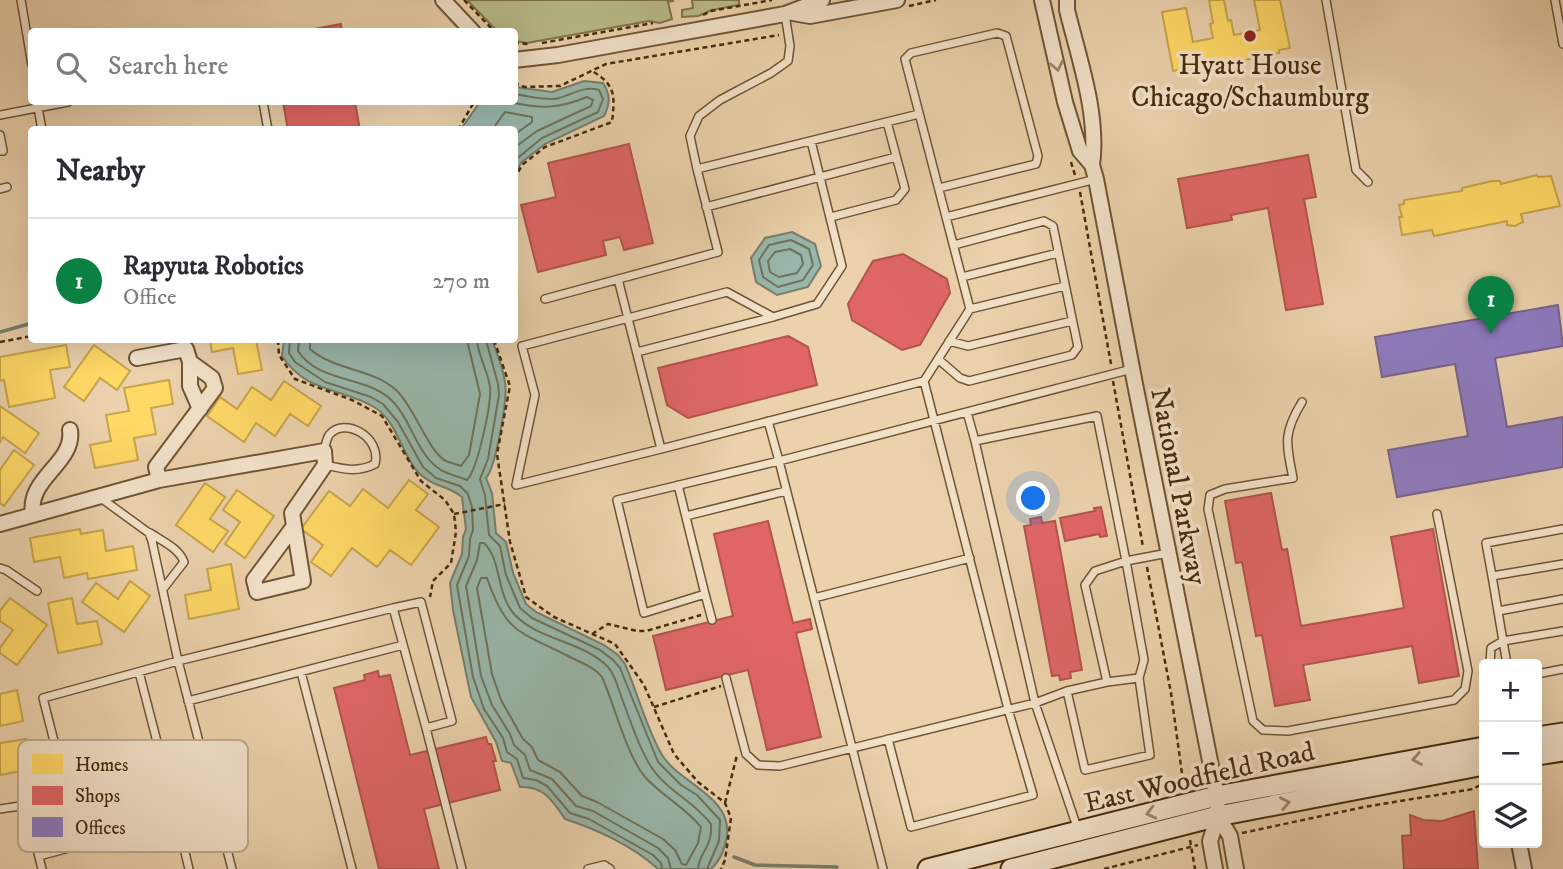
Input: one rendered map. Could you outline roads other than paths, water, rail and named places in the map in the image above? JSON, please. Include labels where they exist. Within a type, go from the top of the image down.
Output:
[{"type":"street","points":[[443,0],[469,28]]},
{"type":"street","points":[[789,14],[822,0]]},
{"type":"street","name":"National Parkway","points":[[1042,0],[1065,102],[1080,151],[1094,172]]},
{"type":"street","name":"National Parkway","points":[[1067,0],[1095,145],[1094,172],[1217,796],[1218,816],[1210,841],[1215,869]]},
{"type":"street","points":[[518,60],[571,53],[789,14],[810,16],[903,3]]},
{"type":"street","points":[[137,358],[186,349],[190,362],[190,386],[200,409]]},
{"type":"street","points":[[159,480],[156,467],[215,388],[212,378],[190,362]]},
{"type":"street","points":[[33,514],[31,502],[39,486],[70,446],[70,430]]},
{"type":"street","points":[[0,524],[159,480],[324,458]]},
{"type":"street","points":[[294,526],[254,580],[257,592],[303,581],[292,513],[324,458]]},
{"type":"street","points":[[1542,736],[1563,733]]},
{"type":"street","name":"East Woodfield Road","points":[[928,869],[1217,796],[1479,748]]},
{"type":"street","points":[[1542,754],[1563,751]]},
{"type":"street","name":"East Woodfield Road","points":[[1011,869],[1218,816],[1479,766]]},
{"type":"street","name":"National Parkway","points":[[1218,816],[1230,836],[1236,869]]},
{"type":"street","points":[[1520,848],[1524,869]]},
{"type":"lane","points":[[21,0],[28,41]]},
{"type":"lane","points":[[1326,0],[1356,170],[1368,182]]},
{"type":"lane","points":[[1555,0],[1563,44]]},
{"type":"lane","points":[[545,299],[718,252],[690,136],[699,116],[720,100],[788,61],[789,14]]},
{"type":"lane","points":[[939,188],[1036,164],[1038,156],[1006,36],[997,33],[911,53],[905,59],[970,309]]},
{"type":"lane","points":[[0,115],[38,105],[41,126]]},
{"type":"lane","points":[[264,105],[267,126]]},
{"type":"lane","points":[[697,169],[919,114]]},
{"type":"lane","points":[[831,216],[896,200],[905,190],[887,122]]},
{"type":"lane","points":[[0,135],[3,150],[0,151]]},
{"type":"lane","points":[[637,352],[817,304],[842,266],[811,141]]},
{"type":"lane","points":[[706,207],[896,157]]},
{"type":"lane","points":[[946,217],[1077,184],[1094,172]]},
{"type":"lane","points":[[938,359],[960,378],[969,381],[1072,355],[1077,347],[1053,226],[1044,221],[954,245]]},
{"type":"lane","points":[[962,277],[1058,253]]},
{"type":"lane","points":[[618,279],[661,449]]},
{"type":"lane","points":[[773,317],[727,292],[523,346],[535,395],[516,485],[924,381],[970,309],[1065,286]]},
{"type":"lane","points":[[949,341],[968,346],[1072,321]]},
{"type":"lane","points":[[705,594],[644,613],[617,500],[779,461],[1132,369]]},
{"type":"lane","points":[[888,739],[911,827],[1033,795],[1008,709],[924,381]]},
{"type":"lane","points":[[1301,402],[1292,418],[1285,442],[1293,478],[1225,489],[1210,495],[1209,509],[1253,721],[1263,730],[1288,731],[1454,700],[1465,689],[1468,671],[1437,514]]},
{"type":"lane","points":[[967,412],[1035,703],[1078,831]]},
{"type":"lane","points":[[975,441],[1097,416],[1144,660],[1139,678],[1150,755],[1085,770],[1067,691]]},
{"type":"lane","points":[[768,421],[883,869]]},
{"type":"lane","points":[[354,428],[372,441],[378,454],[375,464],[351,471],[324,458],[330,435],[339,429],[354,428]]},
{"type":"lane","points":[[678,485],[712,620]]},
{"type":"lane","points":[[686,516],[786,491]]},
{"type":"lane","points":[[99,496],[176,550],[183,558],[184,562],[163,589]]},
{"type":"lane","points":[[1506,659],[1486,543],[1563,530]]},
{"type":"lane","points":[[149,533],[198,740]]},
{"type":"lane","points":[[1107,682],[1085,585],[1095,571],[1126,561],[1168,553]]},
{"type":"lane","points":[[814,598],[970,558]]},
{"type":"lane","points":[[1492,576],[1563,564]]},
{"type":"lane","points":[[0,569],[6,570],[37,591]]},
{"type":"lane","points":[[1498,611],[1563,598]]},
{"type":"lane","points":[[54,740],[43,698],[178,661],[421,602],[452,721],[426,728]]},
{"type":"lane","points":[[393,608],[462,869]]},
{"type":"lane","points":[[1490,659],[1491,648],[1503,641],[1563,631]]},
{"type":"lane","points":[[188,701],[403,645]]},
{"type":"lane","points":[[1542,673],[1563,669]]},
{"type":"lane","points":[[139,672],[157,740]]},
{"type":"lane","points":[[301,672],[352,869]]},
{"type":"lane","points":[[727,681],[746,754],[758,765],[780,766],[1035,703],[1067,691],[1139,678]]},
{"type":"lane","points":[[0,809],[18,806]]},
{"type":"lane","points":[[37,852],[42,869]]},
{"type":"lane","points":[[38,856],[53,852]]},
{"type":"lane","points":[[228,852],[232,869]]},
{"type":"lane","points":[[588,869],[604,865],[610,869]]},
{"type":"water","points":[[584,81],[603,83],[609,100],[608,107],[604,116],[545,144],[518,168],[518,126],[463,126],[478,105],[518,105],[518,87],[552,92]]},
{"type":"water","points":[[792,232],[815,244],[821,266],[808,287],[777,295],[756,282],[751,258],[765,238]]},
{"type":"water","points":[[284,343],[493,343],[505,382],[503,416],[497,447],[486,478],[492,493],[496,533],[506,542],[513,573],[526,604],[536,612],[604,645],[618,655],[625,664],[662,755],[680,774],[713,800],[721,811],[726,822],[727,836],[724,850],[711,869],[658,869],[614,839],[565,819],[542,792],[520,787],[511,763],[502,761],[496,742],[471,697],[453,610],[450,583],[462,554],[466,529],[462,497],[428,480],[416,470],[382,413],[362,401],[313,384],[292,368],[282,356]]},
{"type":"waterway","points":[[0,332],[28,324]]},
{"type":"waterway","points":[[734,857],[755,865],[837,867]]},
{"type":"place","name":"Hyatt House Chicago/Schaumburg","points":[[1250,36]]},
{"type":"place","name":"Rapyuta Robotics","points":[[1491,334]]}]
